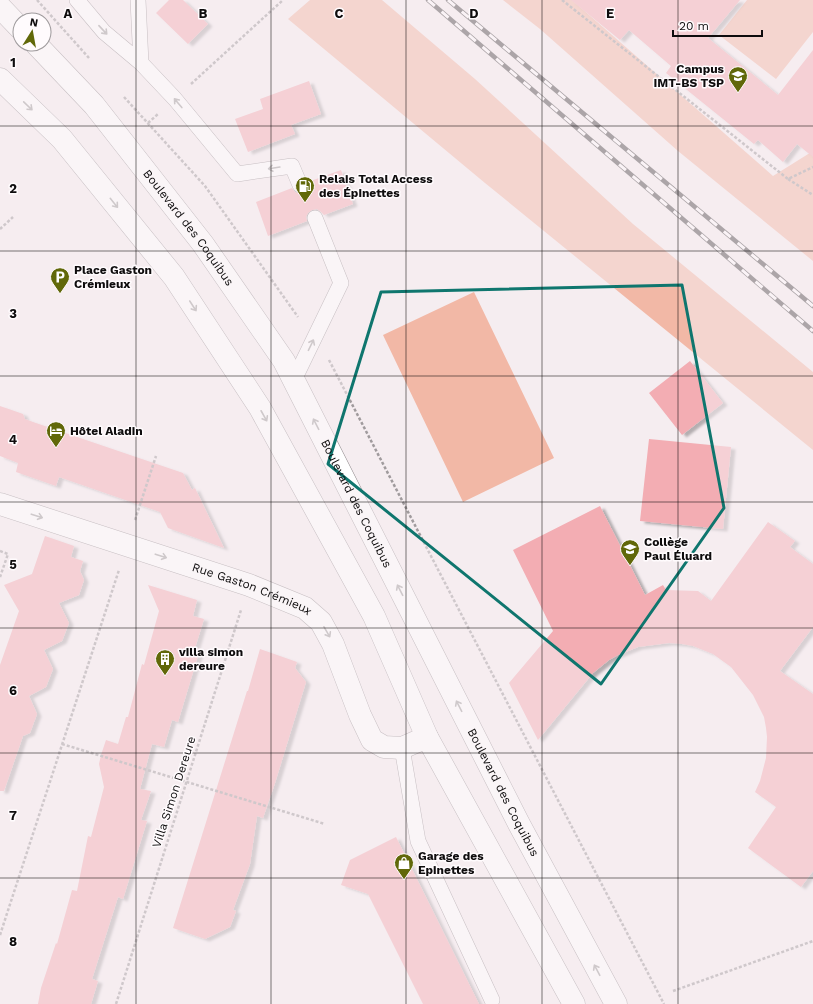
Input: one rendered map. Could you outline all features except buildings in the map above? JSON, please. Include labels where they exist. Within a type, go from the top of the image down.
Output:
[{"type":"main road","points":[[0,7],[12,20]]},
{"type":"main road","name":"Boulevard des Coquibus","points":[[44,52],[94,105],[203,244],[284,361],[519,824],[616,1004]]},
{"type":"main road","points":[[0,79],[62,140],[174,277],[260,408],[374,616],[427,737],[574,1004]]},
{"type":"main road","name":"Rue Gaston Crémieux","points":[[0,504],[249,585],[305,608],[321,622],[333,644],[360,715],[372,740],[384,746],[402,748]]},
{"type":"main road","points":[[402,748],[427,737]]},
{"type":"lane","points":[[77,0],[104,32],[141,63],[174,99],[237,174],[292,166],[300,185]]},
{"type":"lane","points":[[138,0],[141,63]]},
{"type":"lane","points":[[294,380],[341,283],[315,218]]},
{"type":"lane","points":[[402,748],[418,841],[492,1000]]},
{"type":"path","points":[[148,123],[283,0]]},
{"type":"path","points":[[562,0],[788,179],[813,195]]},
{"type":"path","points":[[788,179],[813,167]]},
{"type":"path","points":[[0,229],[13,217]]},
{"type":"path","points":[[0,935],[156,456]]},
{"type":"path","points":[[0,551],[8,554],[0,577]]},
{"type":"path","name":"Villa Simon Dereure","points":[[116,1004],[249,585]]},
{"type":"path","points":[[62,744],[326,824]]},
{"type":"path","points":[[673,991],[813,941]]},
{"type":"highlighted area","points":[[682,285],[724,508],[601,684],[328,464],[381,292]]},
{"type":"shaded area","points":[[310,0],[382,0],[475,79],[633,224],[813,372],[813,450],[485,183],[288,19]]},
{"type":"shaded area","points":[[503,0],[572,0],[773,176],[813,151],[813,261],[678,151],[540,29]]},
{"type":"shaded area","points":[[747,0],[813,0],[813,32],[776,79],[719,35]]},
{"type":"shaded area","points":[[474,292],[554,458],[463,502],[383,335]]},
{"type":"railway","points":[[428,0],[813,331]]},
{"type":"railway","points":[[448,0],[813,306]]},
{"type":"place","name":"Campus IMT-BS TSP","points":[[738,93]]},
{"type":"place","name":"Relais Total Access des Épinettes","points":[[305,203]]},
{"type":"place","name":"Place Gaston Crémieux","points":[[60,294]]},
{"type":"place","name":"Hôtel Aladin","points":[[56,448]]},
{"type":"place","name":"Collège Paul Éluard","points":[[630,566]]},
{"type":"place","name":"villa simon dereure","points":[[165,676]]},
{"type":"place","name":"Garage des Epinettes","points":[[404,880]]}]
